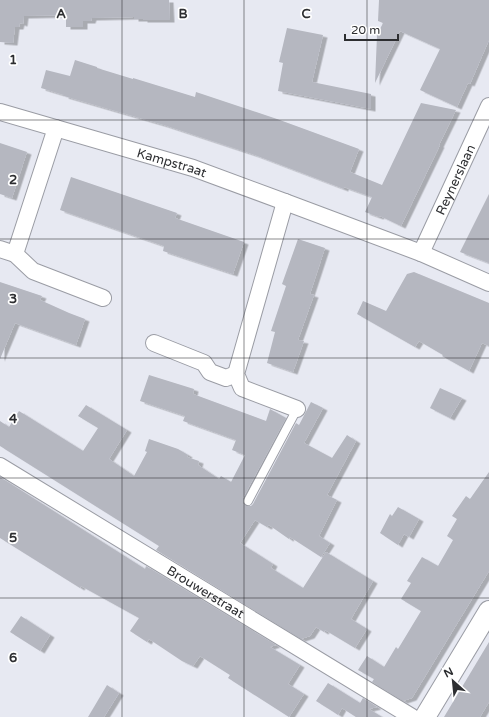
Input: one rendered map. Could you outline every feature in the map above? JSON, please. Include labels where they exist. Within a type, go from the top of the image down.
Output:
[{"type":"street","name":"Reynerslaan","points":[[421,253],[489,106]]},
{"type":"street","name":"Kampstraat","points":[[0,112],[193,168],[421,253],[489,283]]},
{"type":"street","points":[[56,128],[7,252],[33,271],[102,298]]},
{"type":"street","points":[[285,202],[236,374],[242,388],[297,409]]},
{"type":"street","points":[[154,343],[204,362],[210,372],[226,378],[236,374]]},
{"type":"street","name":"Brouwerstraat","points":[[0,466],[412,717]]},
{"type":"street","points":[[425,717],[489,611]]},
{"type":"lane","points":[[248,501],[297,409]]},
{"type":"building","points":[[0,0],[169,0],[170,20],[143,20],[134,19],[134,17],[92,18],[91,21],[83,21],[83,27],[66,27],[66,15],[24,16],[23,24],[20,23],[19,27],[15,27],[13,43],[0,42]]},
{"type":"building","points":[[379,0],[489,0],[489,40],[470,84],[468,83],[457,107],[420,90],[440,49],[400,31],[375,83],[377,35],[383,23],[378,21]]},
{"type":"building","points":[[287,28],[323,35],[312,82],[371,94],[371,109],[278,91],[283,63],[279,62]]},
{"type":"building","points":[[75,60],[195,97],[196,92],[277,119],[359,149],[350,172],[382,185],[421,103],[456,110],[401,226],[380,216],[379,217],[365,212],[372,197],[344,187],[344,189],[255,155],[164,125],[41,88],[46,70],[70,76]]},
{"type":"building","points":[[0,143],[27,152],[12,198],[0,194]]},
{"type":"building","points":[[71,177],[177,213],[175,218],[244,242],[233,274],[163,251],[164,246],[60,210]]},
{"type":"building","points":[[489,194],[489,263],[460,252]]},
{"type":"building","points":[[298,239],[325,248],[310,294],[314,295],[298,340],[304,341],[293,372],[267,363],[275,332],[271,331],[286,286],[282,284]]},
{"type":"building","points":[[414,272],[489,303],[489,346],[482,343],[469,371],[419,341],[415,347],[357,314],[363,301],[386,311],[407,274]]},
{"type":"building","points":[[0,282],[42,296],[40,300],[85,319],[76,345],[15,323],[0,359]]},
{"type":"building","points":[[149,375],[194,389],[193,394],[266,421],[270,409],[286,418],[243,498],[243,504],[246,506],[251,506],[253,504],[296,423],[299,425],[311,402],[323,408],[304,443],[332,458],[347,435],[356,441],[327,495],[337,500],[319,536],[330,543],[321,557],[290,537],[289,539],[269,525],[267,527],[255,520],[240,543],[273,564],[271,568],[303,588],[326,552],[373,581],[351,619],[367,629],[355,648],[325,630],[324,632],[316,627],[310,636],[301,639],[156,550],[159,546],[0,446],[0,421],[9,427],[19,411],[83,451],[98,428],[78,416],[86,405],[127,430],[109,459],[134,476],[147,452],[145,451],[149,439],[178,449],[188,455],[187,457],[199,461],[198,465],[219,479],[221,476],[231,482],[245,455],[232,450],[236,440],[183,421],[185,416],[140,401]]},
{"type":"building","points":[[440,388],[462,398],[450,418],[430,408]]},
{"type":"building","points":[[489,472],[489,571],[412,698],[403,701],[372,682],[374,679],[358,670],[367,656],[384,667],[396,647],[398,649],[421,611],[401,599],[411,583],[407,581],[422,557],[438,566],[453,540],[447,536],[457,519],[452,516],[466,496],[470,499]]},
{"type":"building","points":[[0,477],[145,569],[146,566],[276,645],[270,647],[300,665],[288,684],[304,694],[289,717],[228,678],[230,675],[200,656],[193,666],[182,661],[149,639],[147,642],[130,631],[139,618],[81,586],[80,588],[0,538]]},
{"type":"building","points":[[398,507],[419,519],[409,537],[404,534],[398,545],[380,533],[390,514],[392,516]]},
{"type":"building","points":[[21,616],[50,635],[40,651],[10,632]]},
{"type":"building","points":[[489,642],[489,702],[480,717],[444,717]]},
{"type":"building","points":[[328,683],[360,703],[363,698],[377,707],[369,709],[382,717],[356,717],[342,708],[338,715],[316,701]]},
{"type":"building","points":[[107,685],[119,693],[104,717],[88,717]]}]
